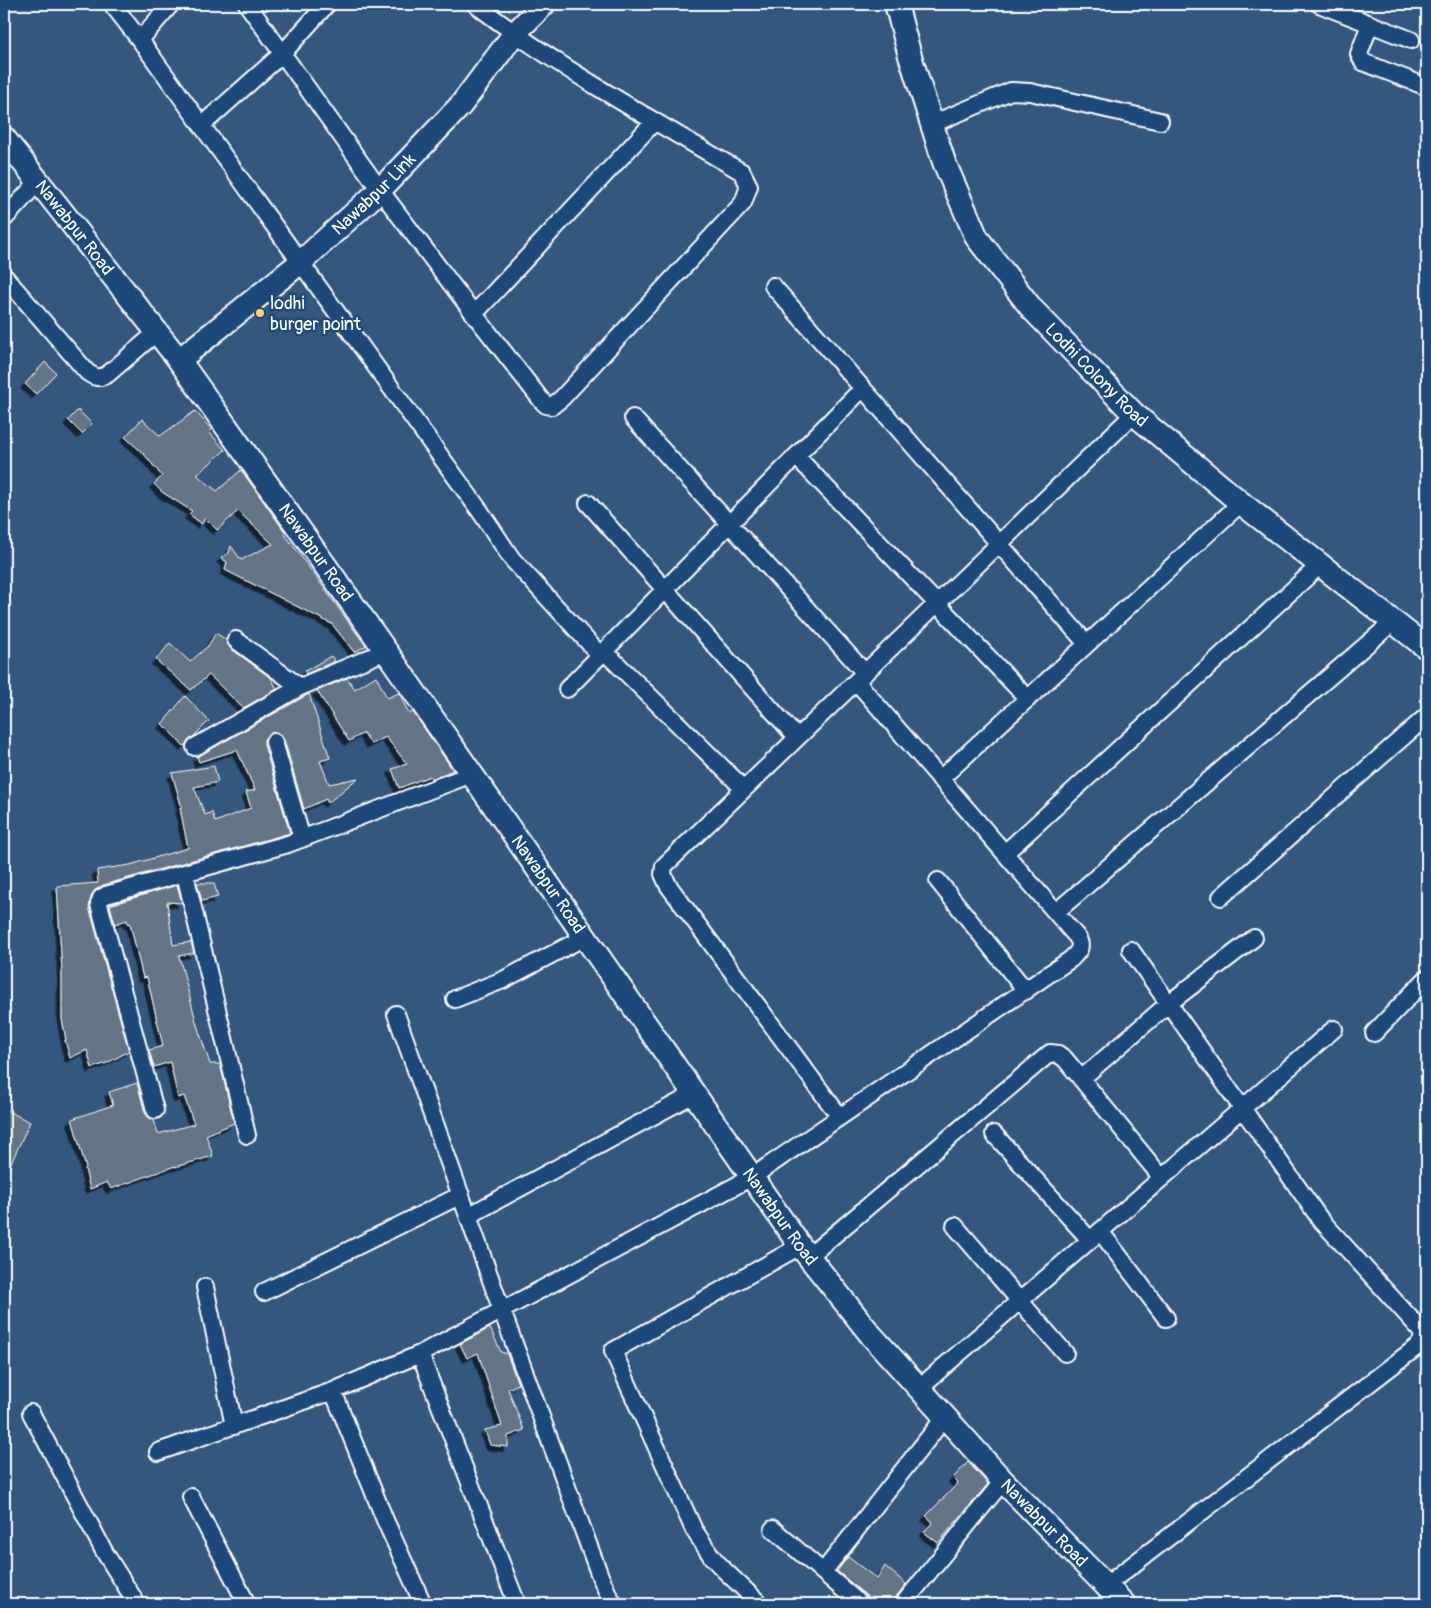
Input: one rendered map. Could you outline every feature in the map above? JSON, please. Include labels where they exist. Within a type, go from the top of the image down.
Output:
[{"type":"street","points":[[112,4],[202,125],[480,511],[512,559],[602,653],[744,789]]},
{"type":"street","points":[[140,40],[170,4]]},
{"type":"street","points":[[247,4],[380,190],[474,314],[542,401],[552,406],[562,398],[744,203],[749,186],[742,172],[655,122],[514,34],[475,4]]},
{"type":"street","points":[[202,125],[283,53],[327,4]]},
{"type":"street","name":"Nawabpur Link","points":[[179,360],[300,262],[380,190],[461,105],[514,34],[544,4]]},
{"type":"street","name":"Lodhi Colony Road","points":[[896,4],[910,56],[944,162],[977,238],[1032,309],[1134,414],[1241,503],[1427,648]]},
{"type":"street","points":[[1319,4],[1411,40]]},
{"type":"street","points":[[1370,24],[1359,54],[1363,62],[1427,87]]},
{"type":"street","points":[[932,124],[1011,91],[1030,92],[1160,121]]},
{"type":"street","points":[[474,314],[655,122]]},
{"type":"street","name":"Nawabpur Road","points":[[4,138],[179,360],[386,651],[804,1251],[871,1335],[1003,1481],[1124,1604]]},
{"type":"street","points":[[4,219],[38,182]]},
{"type":"street","points":[[4,276],[86,372],[96,378],[108,374],[157,332]]},
{"type":"street","points":[[773,286],[1087,644]]},
{"type":"street","points":[[567,689],[863,388]]},
{"type":"street","points":[[840,1117],[668,885],[662,874],[664,866],[1134,414]]},
{"type":"street","points":[[158,1452],[333,1391],[420,1354],[752,1177],[1071,960],[1080,948],[1081,943],[1077,937],[940,779],[860,677],[729,524],[633,418]]},
{"type":"street","points":[[796,456],[1028,699]]},
{"type":"street","points":[[588,503],[797,738]]},
{"type":"street","points":[[940,779],[1241,503]]},
{"type":"street","points":[[1005,853],[1320,565]]},
{"type":"street","points":[[1056,912],[1393,622]]},
{"type":"street","points":[[236,640],[300,688]]},
{"type":"street","points":[[195,747],[300,688],[386,651]]},
{"type":"street","points":[[1221,897],[1427,716]]},
{"type":"street","points":[[274,742],[302,839]]},
{"type":"street","points":[[155,1110],[99,904],[101,898],[106,894],[185,874],[302,839],[472,774]]},
{"type":"street","points":[[185,874],[247,1135]]},
{"type":"street","points":[[938,881],[1026,991]]},
{"type":"street","points":[[455,999],[503,980],[585,937]]},
{"type":"street","points":[[1081,1079],[1168,1004],[1254,938]]},
{"type":"street","points":[[1105,1586],[1422,1342],[1423,1336],[1421,1330],[1320,1219],[1131,950]]},
{"type":"street","points":[[1374,1033],[1427,978]]},
{"type":"street","points":[[396,1014],[502,1311],[600,1576],[614,1604]]},
{"type":"street","points":[[919,1388],[1334,1029]]},
{"type":"street","points":[[760,1604],[712,1557],[694,1530],[613,1352],[804,1251],[1050,1053],[1058,1054],[1065,1060],[1162,1178]]},
{"type":"street","points":[[468,1216],[694,1094]]},
{"type":"street","points":[[994,1134],[1095,1236],[1166,1318]]},
{"type":"street","points":[[264,1292],[461,1195]]},
{"type":"street","points":[[955,1226],[1065,1353]]},
{"type":"street","points":[[205,1287],[234,1426]]},
{"type":"street","points":[[420,1354],[517,1604]]},
{"type":"street","points":[[333,1391],[385,1520],[423,1604]]},
{"type":"street","points":[[31,1413],[105,1553],[137,1604]]},
{"type":"street","points":[[822,1572],[945,1417]]},
{"type":"street","points":[[903,1604],[1003,1481]]},
{"type":"street","points":[[190,1497],[247,1604]]},
{"type":"street","points":[[773,1528],[860,1604]]},
{"type":"building","points":[[45,362],[56,373],[36,394],[25,384]]},
{"type":"building","points":[[78,410],[92,424],[82,434],[68,420]]},
{"type":"building","points":[[195,411],[212,430],[209,432],[225,450],[197,475],[217,491],[241,470],[366,646],[354,652],[332,624],[225,570],[227,562],[221,558],[229,553],[231,546],[241,560],[273,544],[238,511],[217,530],[205,518],[202,524],[189,514],[192,511],[162,492],[154,484],[162,476],[144,454],[125,437],[142,419],[160,436]]},
{"type":"building","points":[[216,633],[226,640],[230,648],[271,678],[277,689],[243,708],[209,675],[191,690],[156,660],[170,643],[190,662],[208,646]]},
{"type":"building","points":[[331,656],[335,661],[306,674],[305,671]]},
{"type":"building","points":[[376,676],[387,698],[399,693],[409,714],[413,712],[453,770],[431,779],[430,776],[399,788],[392,769],[407,764],[386,737],[371,744],[364,733],[349,741],[317,691],[347,678],[355,689]]},
{"type":"building","points":[[309,694],[330,758],[320,761],[329,784],[358,778],[328,803],[326,799],[304,809],[284,739],[277,732],[271,733],[264,739],[264,745],[290,833],[103,885],[95,890],[89,907],[129,1051],[107,1063],[92,1068],[87,1050],[70,1058],[62,1019],[62,971],[57,886],[98,883],[97,870],[130,865],[188,848],[180,808],[182,808],[172,773],[214,766],[218,782],[194,787],[205,815],[212,812],[215,822],[251,808],[246,792],[255,790],[237,750],[199,762],[197,757]]},
{"type":"building","points":[[185,696],[209,721],[184,746],[162,724]]},
{"type":"building","points":[[197,883],[214,883],[218,897],[202,901]]},
{"type":"building","points":[[177,885],[182,903],[167,902],[173,945],[191,942],[194,953],[179,956],[197,1025],[210,1064],[220,1064],[234,1123],[206,1135],[213,1156],[175,1166],[111,1189],[107,1182],[90,1189],[72,1119],[113,1105],[109,1092],[137,1083],[145,1113],[154,1120],[158,1134],[194,1124],[184,1096],[178,1098],[170,1062],[154,1067],[149,1050],[163,1046],[147,977],[143,978],[130,923],[128,924],[127,920],[115,924],[110,905]]},
{"type":"building","points":[[4,1109],[30,1122],[4,1178]]},
{"type":"building","points":[[490,1328],[501,1352],[507,1354],[518,1384],[508,1389],[524,1430],[508,1436],[508,1447],[490,1445],[485,1430],[502,1426],[478,1353],[467,1358],[460,1344]]},
{"type":"building","points":[[968,1462],[988,1484],[938,1543],[924,1532],[933,1522],[926,1516],[958,1483],[953,1478]]},
{"type":"building","points":[[848,1557],[877,1579],[885,1566],[906,1584],[895,1598],[893,1604],[876,1604],[837,1571]]},
{"type":"place","name":"lodhi burger point","points":[[260,313]]}]
